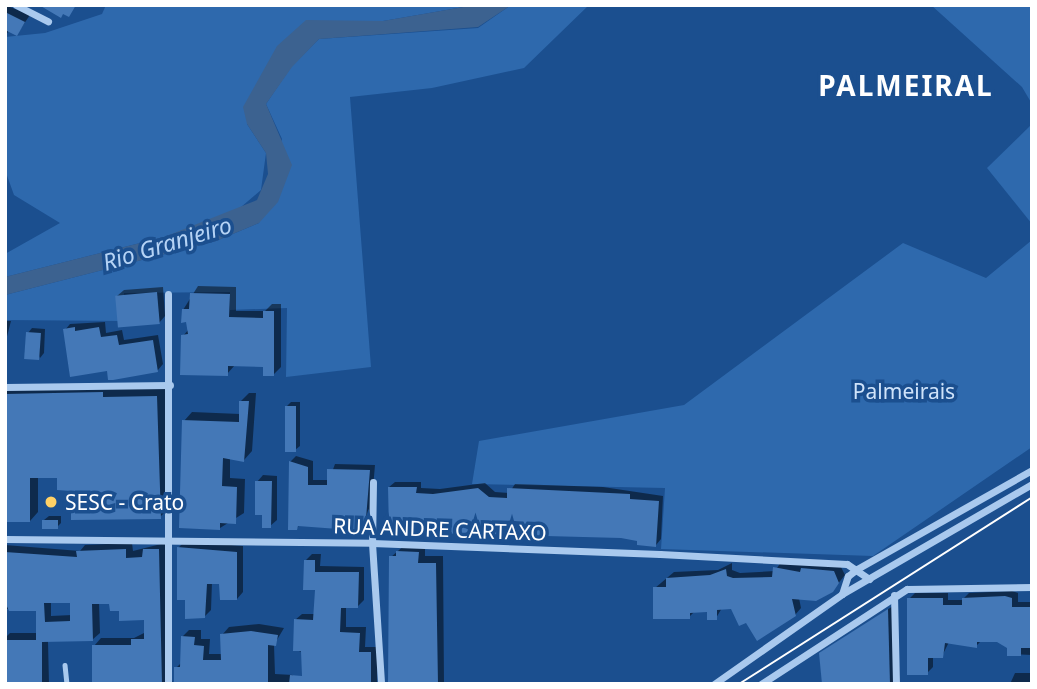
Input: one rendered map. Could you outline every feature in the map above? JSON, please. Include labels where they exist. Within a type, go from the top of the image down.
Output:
[{"type":"street","points":[[16,5],[48,21]]},
{"type":"street","points":[[168,294],[168,684]]},
{"type":"street","points":[[5,387],[170,385]]},
{"type":"street","points":[[842,594],[848,576],[857,569],[1032,470]]},
{"type":"street","points":[[373,482],[372,543],[380,684]]},
{"type":"street","points":[[714,684],[842,594],[1032,484]]},
{"type":"street","name":"RUA ANDRE CARTAXO","points":[[5,539],[372,543],[660,554],[847,564],[869,579]]},
{"type":"street","points":[[761,684],[894,595],[920,587],[1032,587]]},
{"type":"street","points":[[894,595],[896,684]]},
{"type":"lane","points":[[65,665],[67,684]]},
{"type":"green space","points":[[106,5],[475,5],[383,21],[306,21],[247,124],[266,153],[261,190],[234,213],[164,237],[5,277],[5,254],[60,223],[14,195],[5,170],[5,37],[45,33],[102,14]]},
{"type":"green space","points":[[511,5],[589,5],[524,68],[432,88],[350,97],[371,367],[286,377],[287,308],[230,310],[230,292],[124,293],[125,321],[5,320],[5,295],[216,241],[259,223],[282,139],[266,104],[291,67],[319,39],[478,28]]},
{"type":"green space","points":[[931,5],[1032,5],[1032,104],[1022,87]]},
{"type":"green space","points":[[1032,124],[1032,224],[987,168]]},
{"type":"green space","name":"Palmeirais","points":[[1032,240],[1032,447],[873,556],[661,549],[665,488],[472,484],[479,441],[684,405],[903,243],[986,278]]},
{"type":"water","name":"Rio Granjeiro","points":[[475,5],[511,5],[478,27],[319,39],[292,67],[266,104],[292,165],[278,202],[259,223],[216,241],[5,295],[5,277],[164,237],[257,200],[268,174],[266,153],[247,124],[243,107],[277,46],[306,20],[383,21]]},
{"type":"building","points":[[39,5],[76,5],[69,17],[63,14],[61,18]]},
{"type":"building","points":[[5,12],[25,22],[17,36],[5,30]]},
{"type":"building","points":[[157,292],[160,324],[118,328],[115,296]]},
{"type":"building","points":[[190,293],[230,294],[229,317],[263,318],[263,311],[274,311],[274,376],[263,376],[263,367],[228,366],[228,376],[180,375],[181,335],[188,334],[186,322],[181,323],[182,309],[189,309]]},
{"type":"building","points":[[75,327],[75,331],[99,327],[101,337],[117,335],[119,345],[153,340],[158,372],[113,380],[108,380],[107,371],[70,377],[63,329]]},
{"type":"building","points":[[26,332],[41,333],[39,360],[24,359]]},
{"type":"building","points":[[103,392],[103,397],[157,396],[161,519],[71,520],[71,491],[57,490],[57,478],[30,478],[30,522],[5,522],[5,394]]},
{"type":"building","points":[[239,401],[249,401],[244,462],[223,458],[222,486],[237,487],[236,524],[220,523],[220,530],[179,528],[182,420],[239,422]]},
{"type":"building","points":[[285,406],[296,406],[296,452],[285,452]]},
{"type":"building","points":[[289,461],[308,467],[308,485],[327,485],[327,469],[370,470],[365,531],[298,526],[297,530],[288,530]]},
{"type":"building","points":[[255,481],[272,481],[271,528],[262,528],[262,515],[255,515]]},
{"type":"building","points":[[388,487],[417,487],[416,493],[433,494],[478,488],[489,497],[507,498],[507,488],[630,494],[630,499],[659,501],[656,547],[637,545],[637,541],[621,538],[432,533],[432,526],[415,525],[415,530],[389,529]]},
{"type":"building","points":[[42,520],[58,520],[58,529],[42,529]]},
{"type":"building","points":[[177,547],[237,552],[237,600],[220,600],[219,584],[207,584],[205,618],[185,619],[185,600],[177,600]]},
{"type":"building","points":[[126,549],[126,558],[142,557],[143,549],[159,549],[162,684],[92,684],[92,645],[131,645],[131,639],[144,639],[144,620],[119,621],[119,611],[110,611],[109,604],[92,604],[93,641],[42,642],[42,684],[5,684],[5,640],[36,640],[36,611],[9,611],[5,602],[5,552],[77,557],[76,551]],"holes":[[[44,603],[70,603],[70,621],[45,622]]]},
{"type":"building","points":[[396,551],[419,552],[418,563],[436,563],[438,684],[388,684],[389,556],[396,556]]},
{"type":"building","points":[[304,560],[315,560],[315,572],[359,572],[358,608],[341,608],[340,632],[360,633],[359,652],[371,652],[371,684],[289,684],[290,675],[302,676],[301,651],[293,651],[294,619],[313,620],[315,590],[303,590]]},
{"type":"building","points":[[773,567],[800,572],[801,568],[834,571],[839,583],[833,592],[816,601],[792,599],[796,616],[757,641],[746,623],[739,626],[731,609],[717,610],[717,620],[707,620],[707,612],[690,613],[690,619],[653,619],[653,587],[666,587],[666,578],[710,575],[726,569],[727,576],[733,578],[772,577]]},
{"type":"building","points":[[907,598],[943,598],[943,605],[962,605],[962,598],[1012,598],[1012,607],[1032,607],[1032,648],[1021,648],[1021,656],[1007,656],[1007,648],[997,642],[977,642],[977,648],[945,643],[943,658],[928,658],[928,675],[907,675]]},
{"type":"building","points":[[888,609],[890,684],[822,684],[819,653]]},
{"type":"building","points":[[251,631],[278,635],[276,646],[268,645],[268,684],[174,684],[174,667],[180,667],[181,636],[195,637],[194,645],[204,646],[203,660],[221,660],[220,634]]},
{"type":"tram line","points":[[739,684],[1032,497]]},
{"type":"place","name":"SESC - Crato","points":[[51,502]]},
{"type":"district","name":"PALMEIRAL","points":[[906,85]]}]
